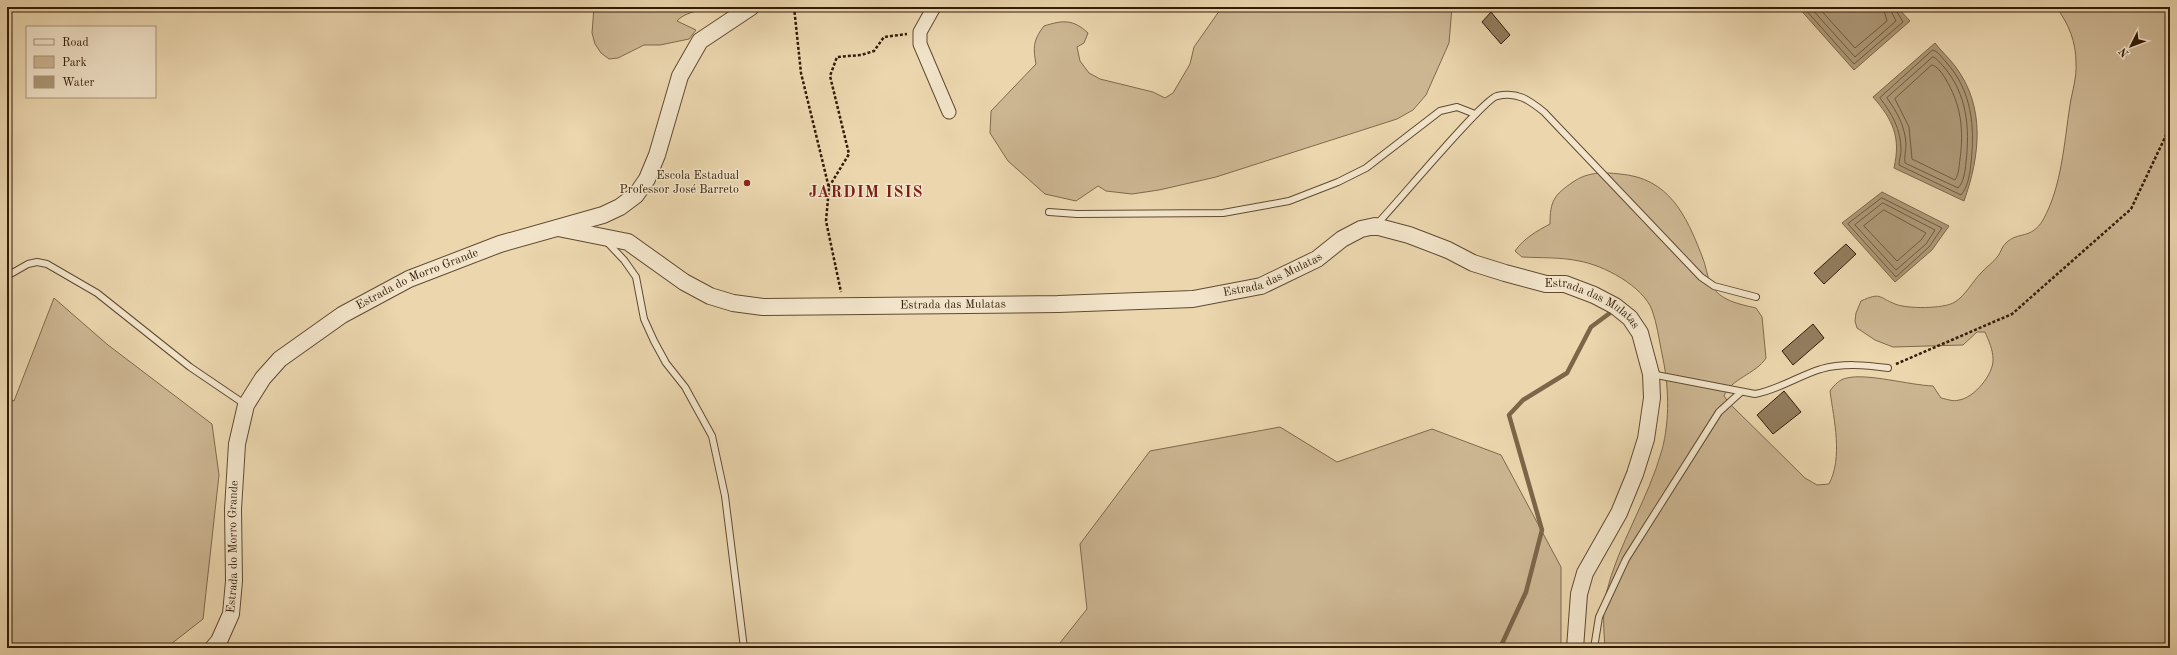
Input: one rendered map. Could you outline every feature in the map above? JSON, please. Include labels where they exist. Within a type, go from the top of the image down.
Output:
[{"type":"street","name":"Estrada do Morro Grande","points":[[213,648],[219,641],[231,614],[234,581],[234,494],[237,444],[246,405],[262,378],[280,359],[342,315],[409,279],[500,244],[603,215],[620,207],[636,195],[647,179],[657,155],[680,76],[700,41],[751,7]]},
{"type":"street","points":[[934,7],[920,32],[920,44],[949,112]]},
{"type":"street","name":"Estrada das Mulatas","points":[[558,228],[628,242],[684,282],[710,296],[733,303],[763,307],[797,308],[844,306],[1058,304],[1193,299],[1261,286],[1317,259],[1342,239],[1361,229],[1375,226],[1409,235],[1448,250],[1473,263],[1546,284],[1565,284],[1608,302],[1630,318],[1640,333],[1651,374],[1652,398],[1646,439],[1635,474],[1619,513],[1585,573],[1578,594],[1575,648]]},
{"type":"lane","points":[[1375,226],[1475,114],[1495,96],[1514,94],[1527,98],[1544,112],[1701,277],[1714,286],[1756,297]]},
{"type":"lane","points":[[1049,212],[1077,214],[1223,213],[1289,201],[1338,182],[1366,168],[1440,111],[1457,107],[1475,114]]},
{"type":"lane","points":[[602,238],[624,260],[636,277],[644,319],[654,341],[666,363],[686,387],[712,436],[725,496],[744,648]]},
{"type":"lane","points":[[7,276],[28,264],[37,262],[47,264],[97,293],[190,367],[246,405]]},
{"type":"lane","points":[[1651,374],[1717,385],[1740,392],[1755,394],[1768,392],[1820,370],[1840,365],[1888,368]]},
{"type":"lane","points":[[1594,648],[1599,617],[1626,559],[1719,412],[1740,392]]},
{"type":"path","points":[[794,7],[801,73],[829,188],[826,221],[844,306]]},
{"type":"path","points":[[829,188],[849,154],[830,76],[837,58],[861,55],[874,51],[884,37],[920,32]]},
{"type":"path","points":[[1888,368],[2012,314],[2131,209],[2170,127]]},
{"type":"green space","points":[[594,7],[707,7],[687,14],[677,21],[696,30],[689,39],[660,45],[644,45],[618,58],[609,59],[601,53],[595,44],[592,33]]},
{"type":"green space","points":[[1222,7],[1452,7],[1449,43],[1426,95],[1413,110],[1397,119],[1216,177],[1159,190],[1132,194],[1106,191],[1098,186],[1076,201],[1045,194],[1008,161],[990,133],[991,111],[1036,64],[1034,53],[1035,44],[1044,26],[1068,22],[1083,28],[1088,33],[1084,43],[1077,47],[1080,61],[1089,73],[1100,79],[1153,92],[1165,98],[1173,93],[1190,64],[1194,47]]},
{"type":"green space","points":[[2056,7],[2170,7],[2170,648],[1605,648],[1605,600],[1611,576],[1625,540],[1649,487],[1665,439],[1668,402],[1666,378],[1657,326],[1652,310],[1647,301],[1631,285],[1610,272],[1589,263],[1572,260],[1522,257],[1515,251],[1536,232],[1550,224],[1551,210],[1554,199],[1561,191],[1584,176],[1607,173],[1637,177],[1651,183],[1663,191],[1682,213],[1689,226],[1696,241],[1711,285],[1720,295],[1725,298],[1756,308],[1762,317],[1766,358],[1762,364],[1732,385],[1724,396],[1729,403],[1805,478],[1817,485],[1829,484],[1836,462],[1837,451],[1830,391],[1840,381],[1847,378],[1866,377],[1933,386],[1941,398],[1957,401],[1971,395],[1987,378],[1992,365],[1993,356],[1985,332],[1977,332],[1963,345],[1893,347],[1875,340],[1857,328],[1855,321],[1856,313],[1861,301],[1876,296],[1895,304],[1908,307],[1934,307],[1955,302],[1996,258],[2005,244],[2015,237],[2034,230],[2043,220],[2058,179],[2076,68],[2075,48],[2071,34],[2065,20]]},
{"type":"green space","points":[[54,298],[108,345],[212,424],[219,475],[203,619],[166,648],[7,648],[7,398],[14,401]]},
{"type":"green space","points":[[1280,427],[1337,462],[1432,429],[1501,455],[1561,567],[1561,648],[1056,648],[1087,609],[1080,544],[1150,451]]},
{"type":"water","points":[[1798,7],[1897,7],[1910,21],[1854,70]]},
{"type":"water","points":[[1935,43],[1955,66],[1965,82],[1972,98],[1976,115],[1977,132],[1974,167],[1964,201],[1894,168],[1896,157],[1896,138],[1894,130],[1886,113],[1873,97]]},
{"type":"water","points":[[1882,192],[1949,226],[1932,250],[1895,282],[1842,223]]},
{"type":"building","points":[[1491,12],[1510,35],[1501,44],[1482,22]]},
{"type":"building","points":[[1846,244],[1856,254],[1824,284],[1814,273]]},
{"type":"building","points":[[1813,324],[1824,338],[1793,365],[1782,351]]},
{"type":"building","points":[[1784,391],[1801,412],[1773,434],[1757,415]]},
{"type":"waterway","points":[[1500,648],[1526,592],[1542,530],[1509,415],[1523,400],[1567,373],[1591,327],[1614,310]]},
{"type":"place","name":"Escola Estadual Professor José Barreto","points":[[747,183]]},
{"type":"district","name":"JARDIM ISIS","points":[[866,193]]}]
